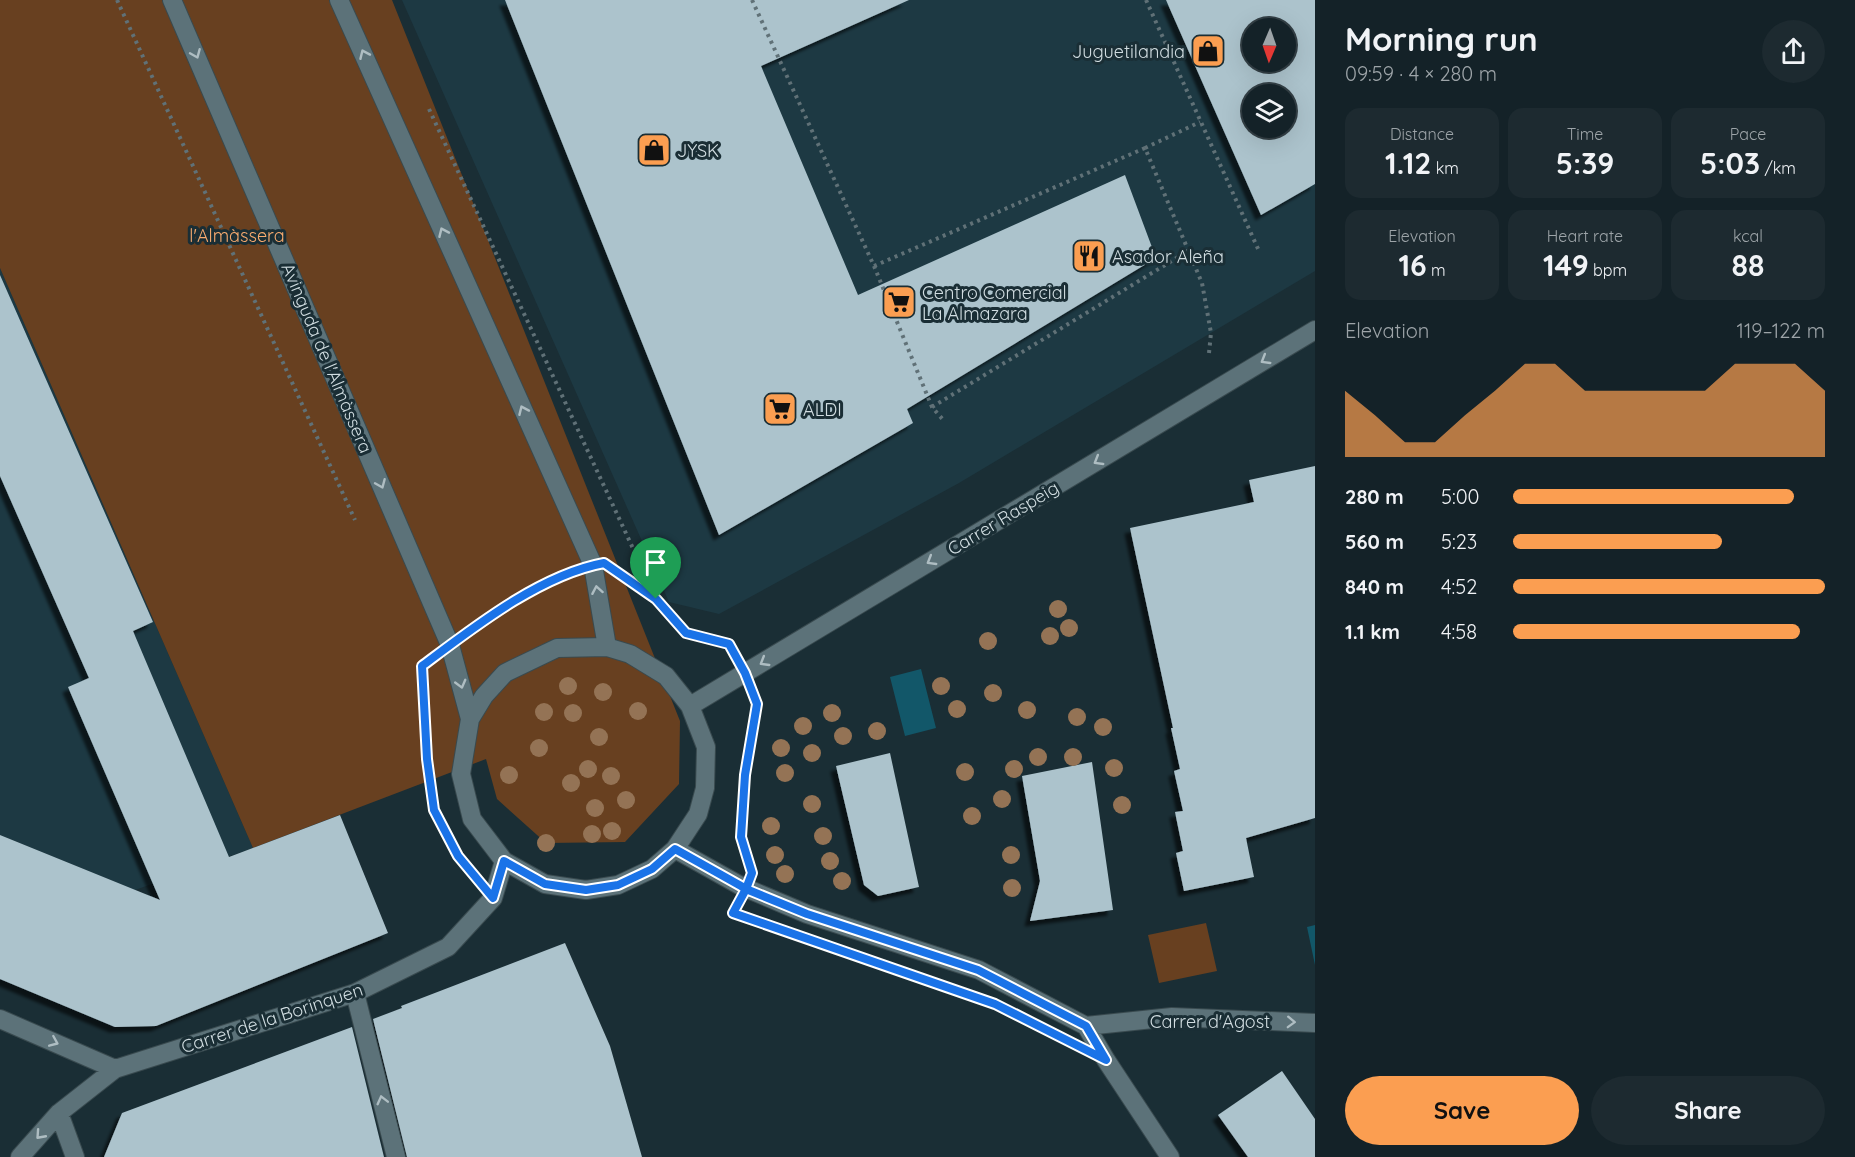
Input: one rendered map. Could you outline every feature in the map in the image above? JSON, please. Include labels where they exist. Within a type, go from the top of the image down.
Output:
[{"type":"street","name":"Avinguda de l'Almàssera","points":[[172,0],[450,645],[470,719]]},
{"type":"street","points":[[339,0],[593,565],[608,647]]},
{"type":"street","name":"Carrer Raspeig","points":[[690,706],[1315,330]]},
{"type":"street","points":[[608,647],[630,654],[666,676],[690,706],[706,747],[705,788],[698,814],[675,849],[652,869],[618,885],[586,890],[545,884],[504,861],[472,819],[461,774],[470,719],[484,696],[505,673],[557,648],[608,647]]},
{"type":"street","points":[[675,849],[746,889],[807,914],[978,970],[1086,1026],[1170,1157]]},
{"type":"street","name":"Carrer de la Borinquen","points":[[20,1157],[59,1113],[115,1069],[355,993],[448,947],[493,898],[504,861]]},
{"type":"street","points":[[355,993],[396,1157]]},
{"type":"street","name":"Carrer d'Agost","points":[[1086,1026],[1172,1017],[1315,1023]]},
{"type":"street","points":[[0,1019],[115,1069]]},
{"type":"street","points":[[59,1113],[75,1157]]},
{"type":"path","points":[[117,0],[357,525]]},
{"type":"path","points":[[752,0],[874,266],[932,407],[945,422]]},
{"type":"path","points":[[1146,0],[1259,251]]},
{"type":"path","points":[[429,109],[656,599]]},
{"type":"path","points":[[874,266],[1200,122]]},
{"type":"path","points":[[1145,148],[1202,283],[1211,333],[1206,397]]},
{"type":"path","points":[[932,407],[1188,251]]},
{"type":"path","points":[[427,759],[422,666],[544,583],[604,563],[656,599],[686,633],[729,644],[745,673],[757,704],[745,775],[741,837],[752,873],[746,889]]},
{"type":"shaded area","name":"Centro Comercial La Almazara","points":[[402,0],[1315,0],[1315,271],[959,483],[719,614],[669,602]]},
{"type":"shaded area","points":[[0,268],[253,848],[135,890],[0,835]]},
{"type":"green space","name":"l'Almàssera","points":[[0,0],[392,0],[680,721],[679,784],[625,842],[546,843],[497,799],[486,759],[253,848],[0,268]]},
{"type":"green space","points":[[1206,923],[1217,971],[1159,983],[1148,935]]},
{"type":"water","points":[[921,669],[936,728],[905,736],[890,677]]},
{"type":"water","points":[[1315,925],[1315,965],[1307,927]]},
{"type":"building","points":[[505,0],[909,0],[761,66],[858,295],[1125,175],[1156,258],[907,409],[913,423],[719,535]]},
{"type":"building","points":[[1166,0],[1315,0],[1315,184],[1261,215]]},
{"type":"building","points":[[0,275],[153,622],[133,631],[229,857],[340,815],[388,933],[156,1026],[115,1027],[0,979],[0,835],[160,900],[68,687],[89,678],[0,476]]},
{"type":"building","points":[[1315,466],[1315,818],[1246,838],[1254,877],[1184,891],[1176,853],[1183,851],[1175,812],[1183,811],[1174,771],[1180,769],[1130,528],[1254,502],[1249,480]]},
{"type":"building","points":[[890,753],[919,887],[878,896],[864,885],[836,766]]},
{"type":"building","points":[[1092,762],[1113,910],[1030,921],[1040,881],[1022,776]]},
{"type":"building","points":[[565,943],[610,1046],[642,1157],[407,1157],[373,1019]]},
{"type":"building","points":[[352,1027],[384,1157],[104,1157],[122,1113]]},
{"type":"building","points":[[1282,1071],[1315,1119],[1315,1157],[1248,1157],[1218,1115]]},
{"type":"place","name":"Juguetilandia","points":[[1208,51]]},
{"type":"place","name":"JYSK","points":[[654,150]]},
{"type":"place","name":"Asador Aleña","points":[[1089,256]]},
{"type":"place","name":"Centro Comercial La Almazara","points":[[899,302]]},
{"type":"place","name":"ALDI","points":[[780,409]]},
{"type":"route","points":[[656,599],[604,563],[593,565],[544,583],[422,666],[427,759],[434,810],[458,856],[493,898],[504,861],[545,884],[586,890],[618,885],[652,869],[675,849],[746,889],[807,914],[978,970],[1086,1026],[1106,1060],[995,1004],[733,913],[746,889],[752,873],[741,837],[745,775],[757,704],[745,673],[729,644],[686,633],[656,599]]}]
